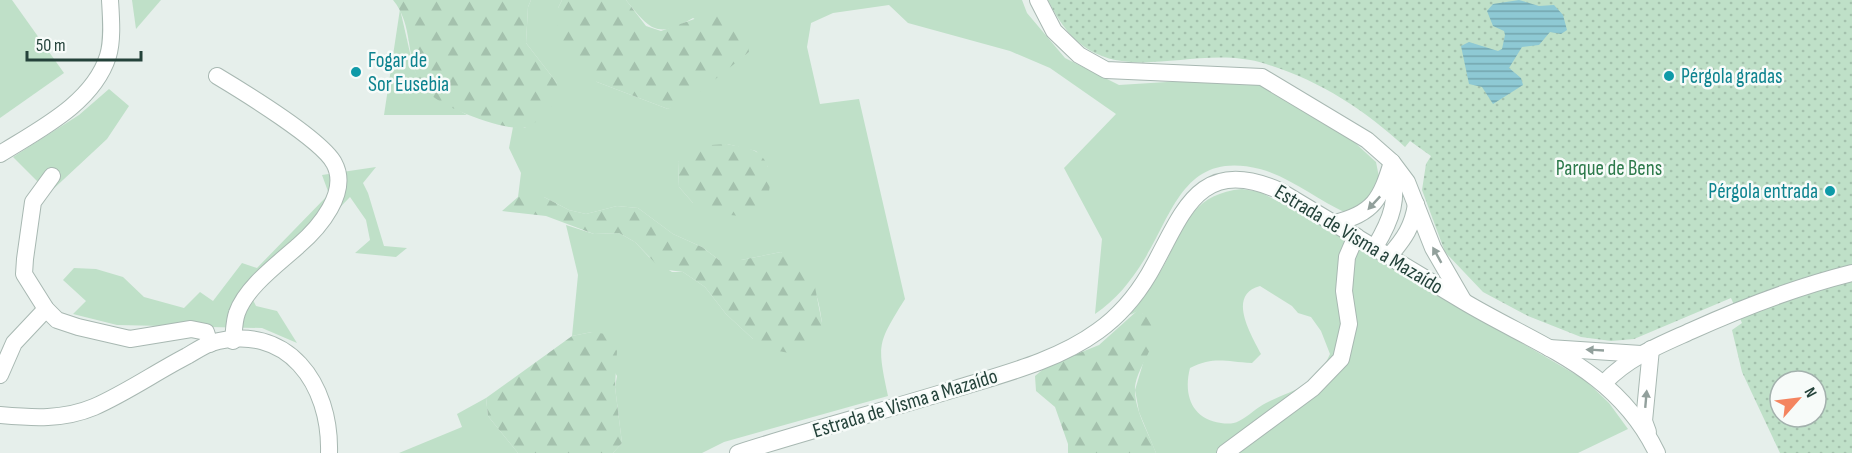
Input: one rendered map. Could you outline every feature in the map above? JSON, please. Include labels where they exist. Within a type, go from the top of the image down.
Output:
[{"type":"street","points":[[0,154],[73,105],[94,86],[109,54],[110,0]]},
{"type":"street","points":[[1038,0],[1054,31],[1079,55],[1106,70],[1262,77],[1367,140],[1392,162],[1407,182],[1433,248],[1465,302]]},
{"type":"street","points":[[217,76],[248,94],[308,138],[334,163],[339,180],[337,197],[306,238],[260,279],[237,313],[234,341]]},
{"type":"street","points":[[1334,223],[1371,208],[1382,193],[1392,162]]},
{"type":"street","points":[[1375,247],[1393,212],[1396,191],[1392,162]]},
{"type":"street","points":[[52,176],[33,202],[24,274],[46,309],[57,320],[130,339],[191,329],[206,332],[210,344]]},
{"type":"street","name":"Estrada de Visma a Mazaído","points":[[738,453],[987,379],[1054,355],[1078,343],[1113,319],[1127,305],[1149,275],[1186,204],[1209,186],[1233,181],[1264,184],[1390,255],[1465,302],[1605,382],[1630,411],[1656,450]]},
{"type":"street","points":[[1390,255],[1405,237],[1414,220],[1416,204]]},
{"type":"street","points":[[1225,453],[1313,388],[1341,359],[1349,324],[1344,291],[1347,257],[1356,236]]},
{"type":"street","points":[[1605,382],[1615,372],[1646,352],[1792,289],[1852,273]]},
{"type":"street","points":[[0,375],[14,344],[46,309]]},
{"type":"street","points":[[0,416],[45,419],[71,415],[95,407],[210,344],[234,341],[271,345],[289,354],[305,369],[324,401],[330,432],[329,453]]},
{"type":"street","points":[[1549,348],[1646,352]]},
{"type":"street","points":[[1646,352],[1644,421],[1656,450]]},
{"type":"green space","points":[[0,0],[12,0],[64,73],[0,118]]},
{"type":"green space","points":[[132,0],[161,0],[136,29]]},
{"type":"green space","points":[[393,0],[531,0],[528,7],[526,43],[557,83],[558,99],[537,121],[523,128],[484,121],[439,101],[422,86],[417,76],[404,20]]},
{"type":"green space","points":[[531,0],[562,0],[558,8],[597,82],[668,109],[749,52],[693,18],[671,28],[655,28],[648,24],[626,0],[1022,0],[1027,13],[1065,58],[1119,85],[1214,79],[1261,85],[1353,141],[1376,162],[1380,182],[1366,201],[1346,213],[1293,183],[1260,169],[1235,165],[1214,168],[1198,177],[1185,189],[1134,275],[1103,309],[1095,314],[1102,239],[1064,168],[1116,114],[1050,68],[1010,51],[908,23],[889,5],[833,13],[811,23],[807,47],[820,104],[859,99],[905,299],[884,336],[882,345],[882,365],[888,396],[724,442],[702,453],[613,453],[622,443],[615,387],[617,376],[592,332],[572,336],[578,275],[566,225],[594,234],[619,233],[635,242],[649,257],[672,272],[683,272],[705,287],[726,314],[753,339],[822,323],[820,309],[810,283],[781,252],[741,260],[719,260],[702,247],[673,234],[638,208],[617,206],[586,214],[569,210],[544,197],[518,197],[521,173],[509,148],[513,127],[525,128],[557,83],[526,43],[528,7]],"holes":[[[727,144],[756,151],[768,167],[693,203],[679,187],[678,162]]]},
{"type":"green space","points":[[562,0],[626,0],[646,26],[661,31],[722,9],[742,27],[749,52],[692,98],[668,109],[597,82],[572,58],[557,32],[558,8]]},
{"type":"green space","name":"Parque de Bens","points":[[1048,0],[1852,0],[1852,453],[1780,453],[1769,429],[1828,429],[1828,369],[1768,369],[1768,427],[1742,372],[1732,330],[1742,323],[1731,298],[1634,339],[1611,341],[1581,337],[1528,316],[1483,292],[1445,252],[1422,190],[1426,164],[1431,156],[1410,141],[1405,147],[1374,121],[1323,88],[1266,64],[1235,58],[1145,62],[1118,60],[1092,51],[1069,32]]},
{"type":"green space","points":[[400,9],[413,66],[423,89],[467,115],[384,115]]},
{"type":"green space","points":[[109,89],[129,106],[107,139],[49,193],[13,157],[79,115]]},
{"type":"green space","points":[[727,144],[755,151],[762,156],[769,170],[770,186],[764,209],[749,217],[721,214],[693,203],[679,187],[678,162],[695,146]]},
{"type":"green space","points":[[376,167],[363,183],[384,246],[407,248],[396,257],[355,253],[370,240],[366,220],[350,197],[252,298],[256,306],[277,311],[297,343],[262,328],[117,325],[73,314],[86,301],[63,280],[74,268],[96,269],[123,277],[144,297],[184,308],[200,292],[213,301],[242,263],[257,268],[329,194],[322,175]]},
{"type":"green space","points":[[1242,189],[1260,192],[1289,207],[1585,380],[1609,403],[1628,429],[1578,453],[1156,453],[1139,412],[1135,390],[1153,330],[1143,314],[1138,311],[1130,315],[1159,275],[1191,216],[1211,198],[1225,192]],"holes":[[[1260,286],[1292,306],[1298,313],[1311,317],[1321,331],[1330,354],[1318,374],[1304,386],[1266,403],[1237,422],[1221,423],[1203,417],[1192,404],[1189,396],[1190,368],[1213,361],[1252,363],[1261,354],[1244,316],[1245,297],[1250,291]]]},
{"type":"green space","points":[[518,197],[544,197],[569,210],[586,214],[617,206],[638,208],[673,234],[702,247],[719,260],[741,260],[781,252],[799,261],[815,287],[822,323],[820,339],[811,348],[789,353],[768,349],[753,339],[726,314],[705,287],[683,272],[661,269],[635,242],[619,233],[594,234],[546,216],[502,211]]},
{"type":"green space","points":[[1138,310],[1148,319],[1153,329],[1153,338],[1137,380],[1136,398],[1156,453],[1068,453],[1068,444],[1055,407],[1036,391],[1035,376],[1047,366],[1099,345]]},
{"type":"green space","points":[[592,332],[606,334],[617,351],[615,387],[622,443],[613,453],[518,453],[488,416],[486,398],[572,336]]},
{"type":"green space","points":[[486,398],[488,416],[518,453],[399,453],[462,427],[457,414]]},
{"type":"water","points":[[1519,0],[1539,6],[1554,5],[1563,15],[1567,30],[1561,34],[1550,32],[1539,45],[1522,47],[1509,68],[1521,78],[1523,85],[1493,104],[1482,87],[1469,84],[1461,46],[1469,42],[1498,51],[1502,49],[1504,31],[1493,26],[1487,11],[1493,4]]},
{"type":"place","name":"Fogar de Sor Eusebia","points":[[356,72]]},
{"type":"place","name":"Pérgola gradas","points":[[1669,76]]},
{"type":"place","name":"Pérgola entrada","points":[[1830,191]]}]
